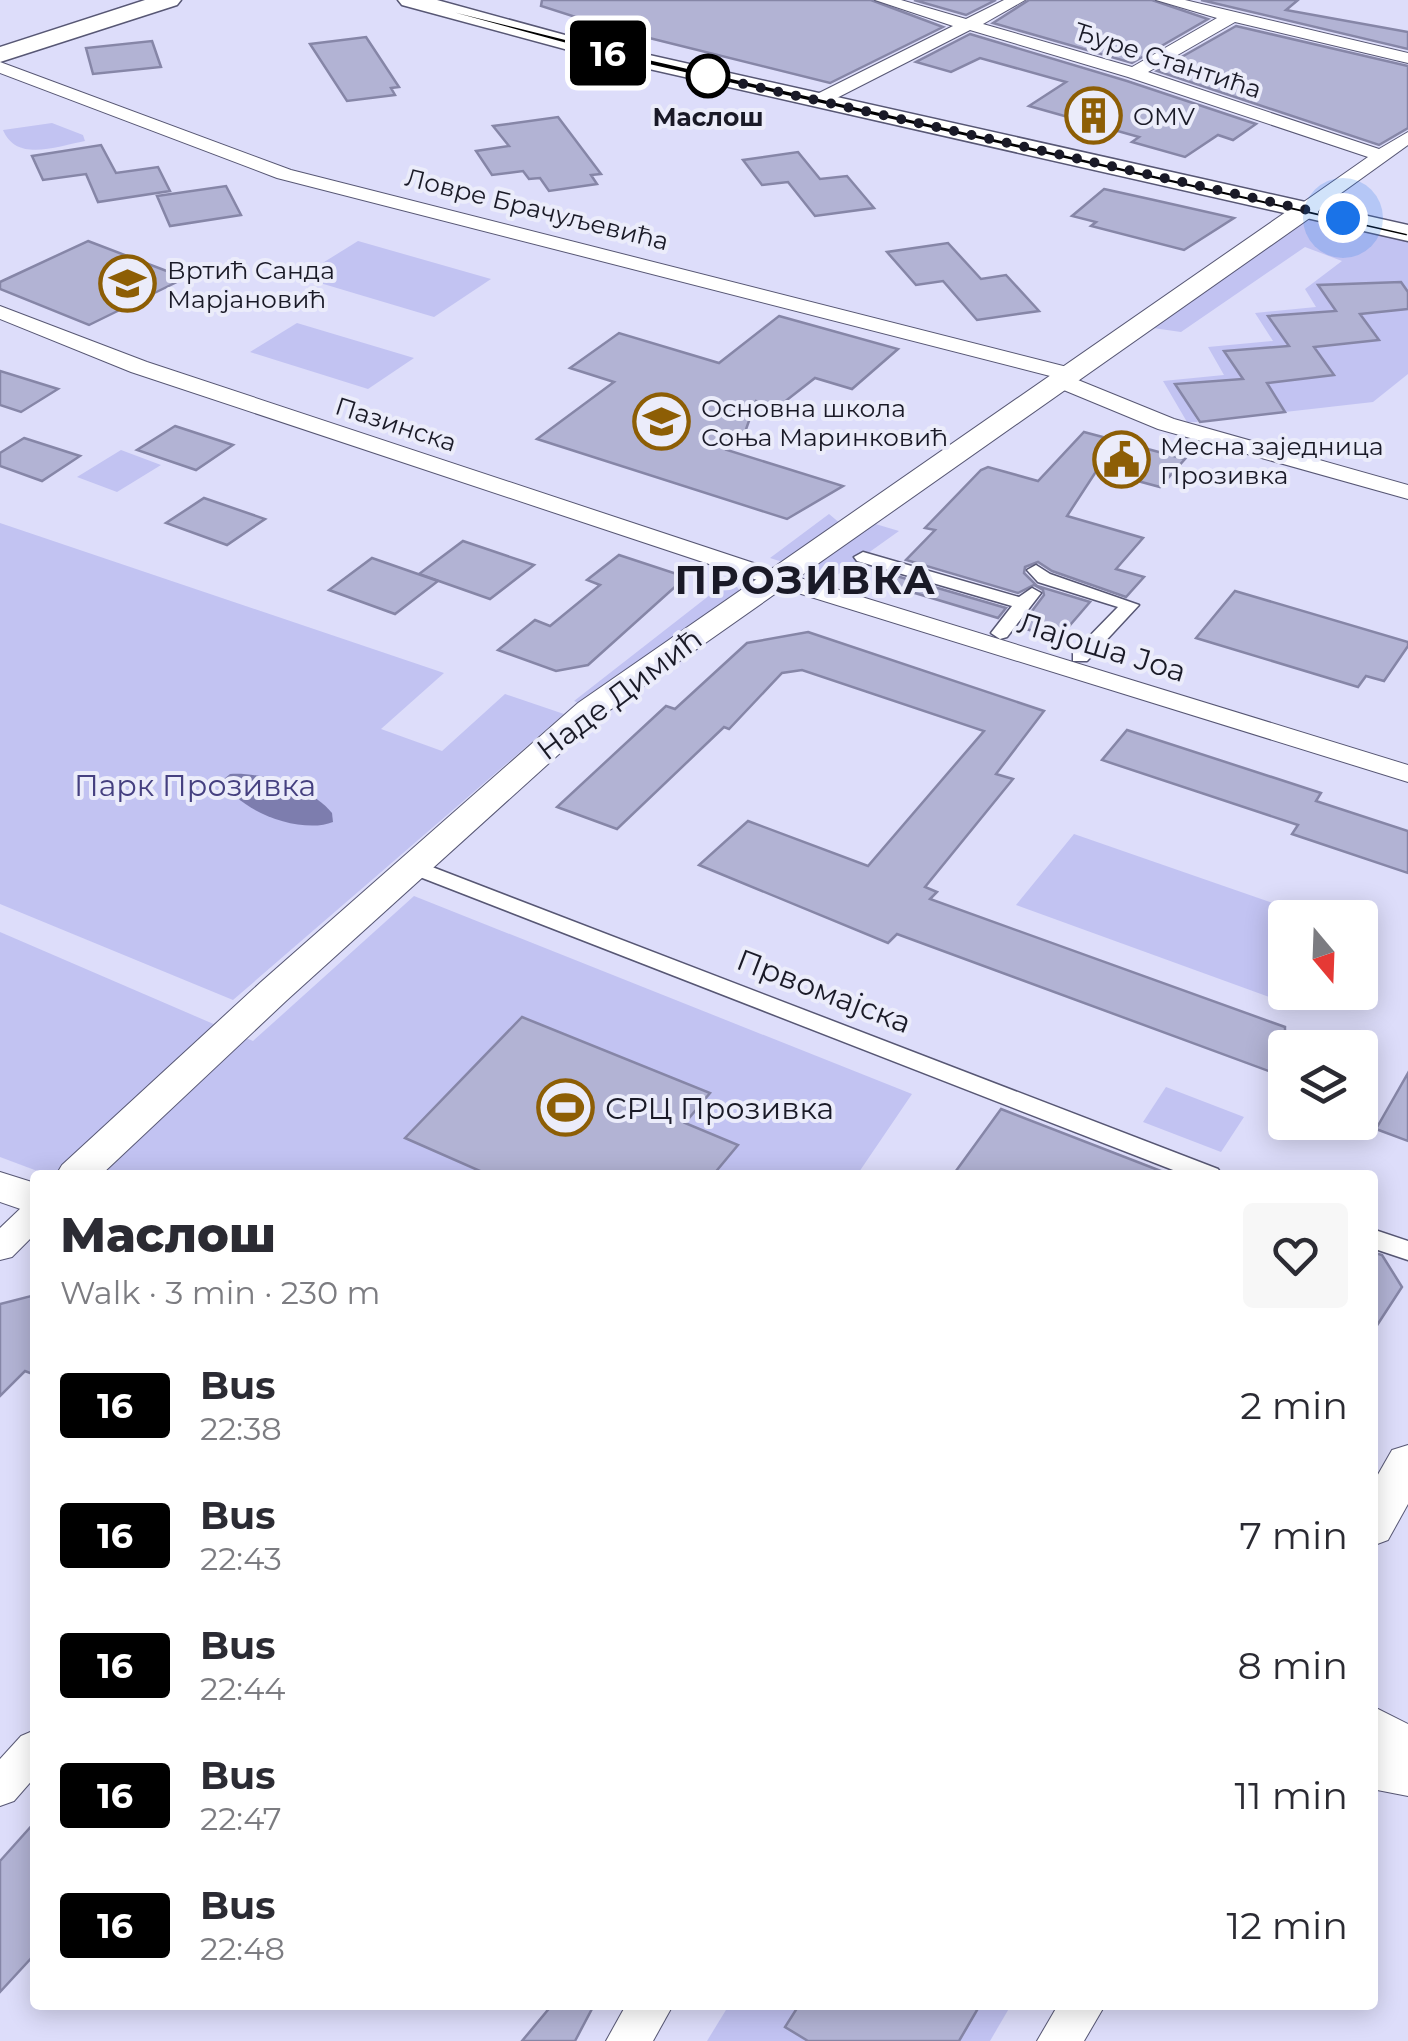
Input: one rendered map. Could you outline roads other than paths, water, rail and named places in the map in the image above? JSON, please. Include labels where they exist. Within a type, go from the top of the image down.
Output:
[{"type":"main road","points":[[0,55],[169,0]]},
{"type":"main road","points":[[410,0],[527,33],[817,101],[1408,233]]},
{"type":"street","name":"Ђуре Стантића","points":[[883,0],[1134,73],[1380,155]]},
{"type":"street","points":[[817,101],[1018,0]]},
{"type":"street","points":[[1164,0],[1408,58]]},
{"type":"street","points":[[1134,73],[1229,18]]},
{"type":"street","name":"Ловре Брачуљевића","points":[[0,67],[284,174],[1066,378],[1166,424],[1408,492]]},
{"type":"street","name":"Наде Димић","points":[[81,1170],[589,710],[1408,137]]},
{"type":"street","name":"Пазинска","points":[[0,312],[140,367],[778,579]]},
{"type":"street","points":[[863,556],[1024,604]]},
{"type":"street","points":[[1000,632],[1024,604],[1040,574],[1130,605],[1080,658]]},
{"type":"street","name":"Лајоша Јоа","points":[[778,579],[1408,774]]},
{"type":"street","name":"Првомајска","points":[[414,867],[1197,1170]]},
{"type":"street","points":[[0,1186],[30,1197]]},
{"type":"street","points":[[0,1248],[30,1219]]},
{"type":"street","points":[[1378,1240],[1408,1252]]},
{"type":"street","points":[[1378,1516],[1408,1463]]},
{"type":"street","points":[[1378,1731],[1408,1752]]},
{"type":"street","points":[[0,1788],[30,1754]]},
{"type":"street","points":[[1378,1767],[1408,1774]]},
{"type":"street","points":[[628,2041],[648,2010]]},
{"type":"street","points":[[1060,2041],[1080,2010]]},
{"type":"place","name":"Маслош","points":[[708,76]]},
{"type":"place","name":"OMV","points":[[1094,116]]},
{"type":"place","name":"Вртић Санда Марјановић","points":[[128,284]]},
{"type":"place","name":"Основна школа Соња Маринковић","points":[[662,422]]},
{"type":"place","name":"Месна заједница Прозивка","points":[[1121,460]]},
{"type":"place","name":"СРЦ Прозивка","points":[[566,1108]]},
{"type":"district","name":"ПРОЗИВКА","points":[[806,579]]},
{"type":"park label","name":"Парк Прозивка","points":[[195,785]]}]
